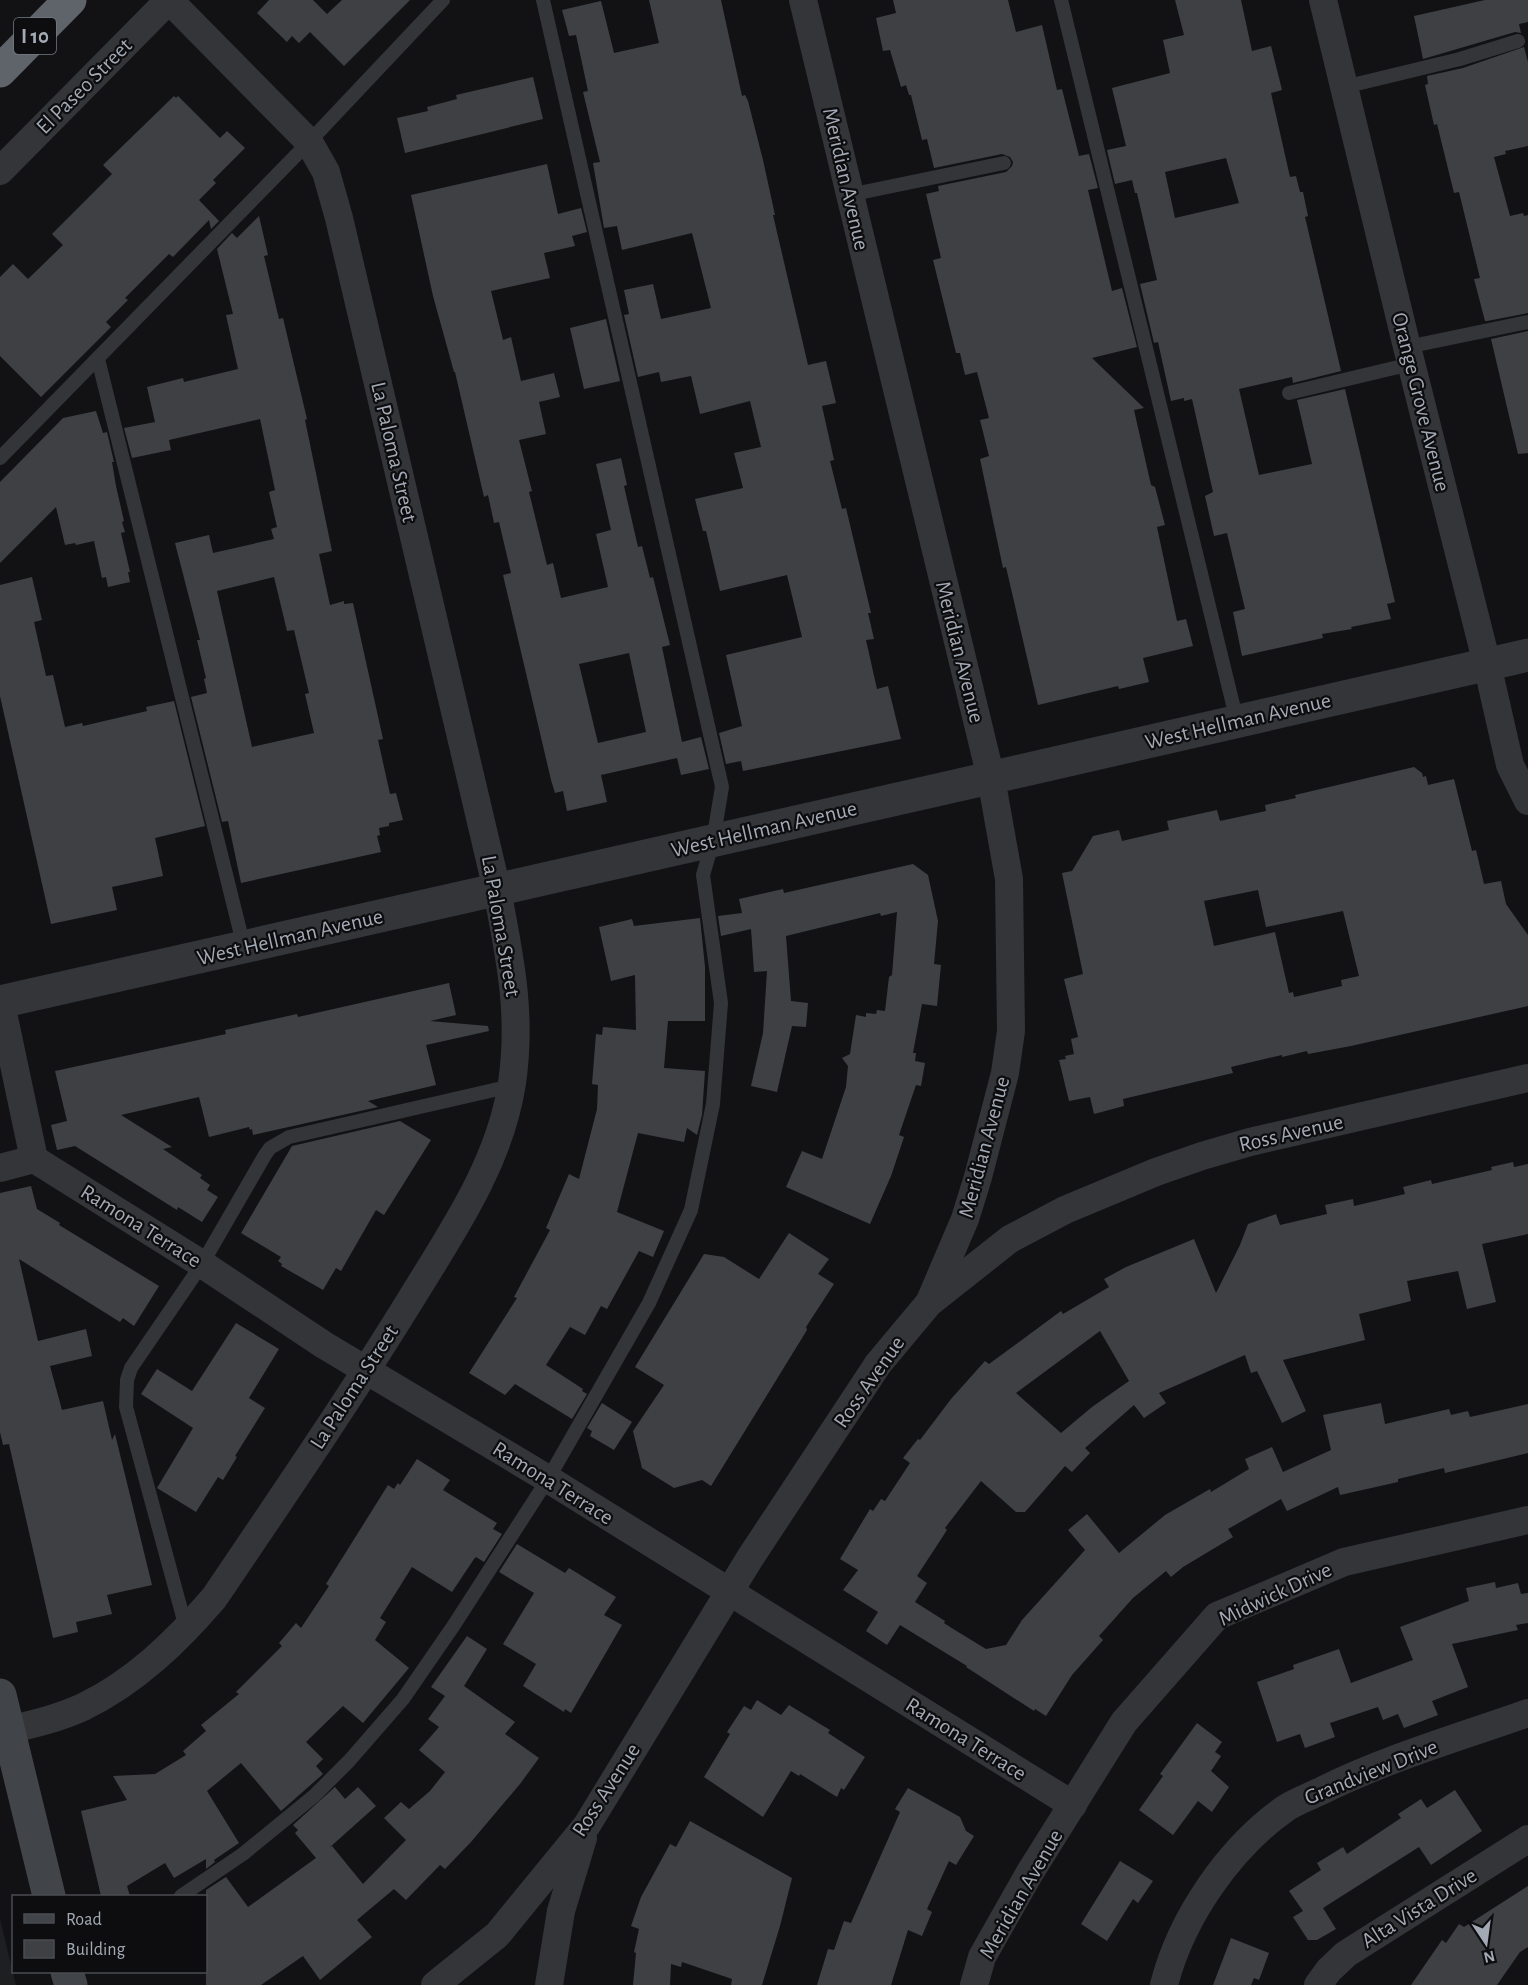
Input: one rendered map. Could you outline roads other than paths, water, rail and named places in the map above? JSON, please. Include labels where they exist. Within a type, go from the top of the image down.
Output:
[{"type":"highway","name":"I 10","points":[[0,71],[70,0]]},
{"type":"main road","points":[[0,1695],[7,1744],[49,1895]]},
{"type":"street","name":"La Paloma Street","points":[[7,1744],[109,1693],[135,1675],[186,1630],[214,1598],[367,1370],[460,1219],[493,1152],[511,1086],[516,1051],[515,995],[497,890],[339,218],[326,172],[309,142],[169,0]]},
{"type":"street","name":"El Paseo Street","points":[[0,171],[169,0]]},
{"type":"street","name":"Meridian Avenue","points":[[803,0],[991,778],[1009,879],[1011,1031],[1002,1083],[965,1219],[929,1303]]},
{"type":"street","name":"Orange Grove Avenue","points":[[1323,0],[1510,765],[1528,801]]},
{"type":"street","name":"West Hellman Avenue","points":[[0,1001],[1528,655]]},
{"type":"street","points":[[0,1001],[34,1159],[0,1168]]},
{"type":"street","name":"Ross Avenue","points":[[435,1985],[497,1935],[587,1825],[750,1558],[855,1397],[890,1349],[929,1303],[1010,1239],[1065,1210],[1156,1172],[1250,1142],[1528,1078]]},
{"type":"street","name":"Ramona Terrace","points":[[34,1159],[202,1264],[324,1346],[548,1479],[1073,1805]]},
{"type":"street","name":"Midwick Drive","points":[[1073,1805],[1124,1722],[1217,1616],[1344,1562],[1528,1520]]},
{"type":"street","name":"Grandview Drive","points":[[1164,1985],[1168,1968],[1196,1907],[1236,1852],[1287,1808],[1353,1775],[1528,1713]]},
{"type":"street","name":"Meridian Avenue","points":[[974,1985],[982,1957],[1029,1874],[1073,1805]]},
{"type":"street","points":[[549,1985],[561,1911],[587,1825]]},
{"type":"street","name":"Alta Vista Drive","points":[[1318,1985],[1329,1970],[1346,1954],[1528,1839]]},
{"type":"lane","points":[[0,458],[309,142],[443,0]]},
{"type":"lane","points":[[184,1895],[278,1827],[314,1796],[376,1731],[428,1664],[548,1479],[649,1303],[691,1210],[712,1104],[721,1003],[703,875],[713,841],[722,787],[543,0]]},
{"type":"lane","points":[[1061,0],[1237,721]]},
{"type":"lane","points":[[1344,87],[1460,59],[1518,41]]},
{"type":"lane","points":[[849,195],[1004,163]]},
{"type":"lane","points":[[1288,393],[1528,322]]},
{"type":"lane","points":[[98,359],[244,947]]},
{"type":"lane","points":[[186,1630],[126,1407],[125,1393],[131,1368],[202,1264],[265,1155],[279,1142],[289,1137],[511,1086]]}]
